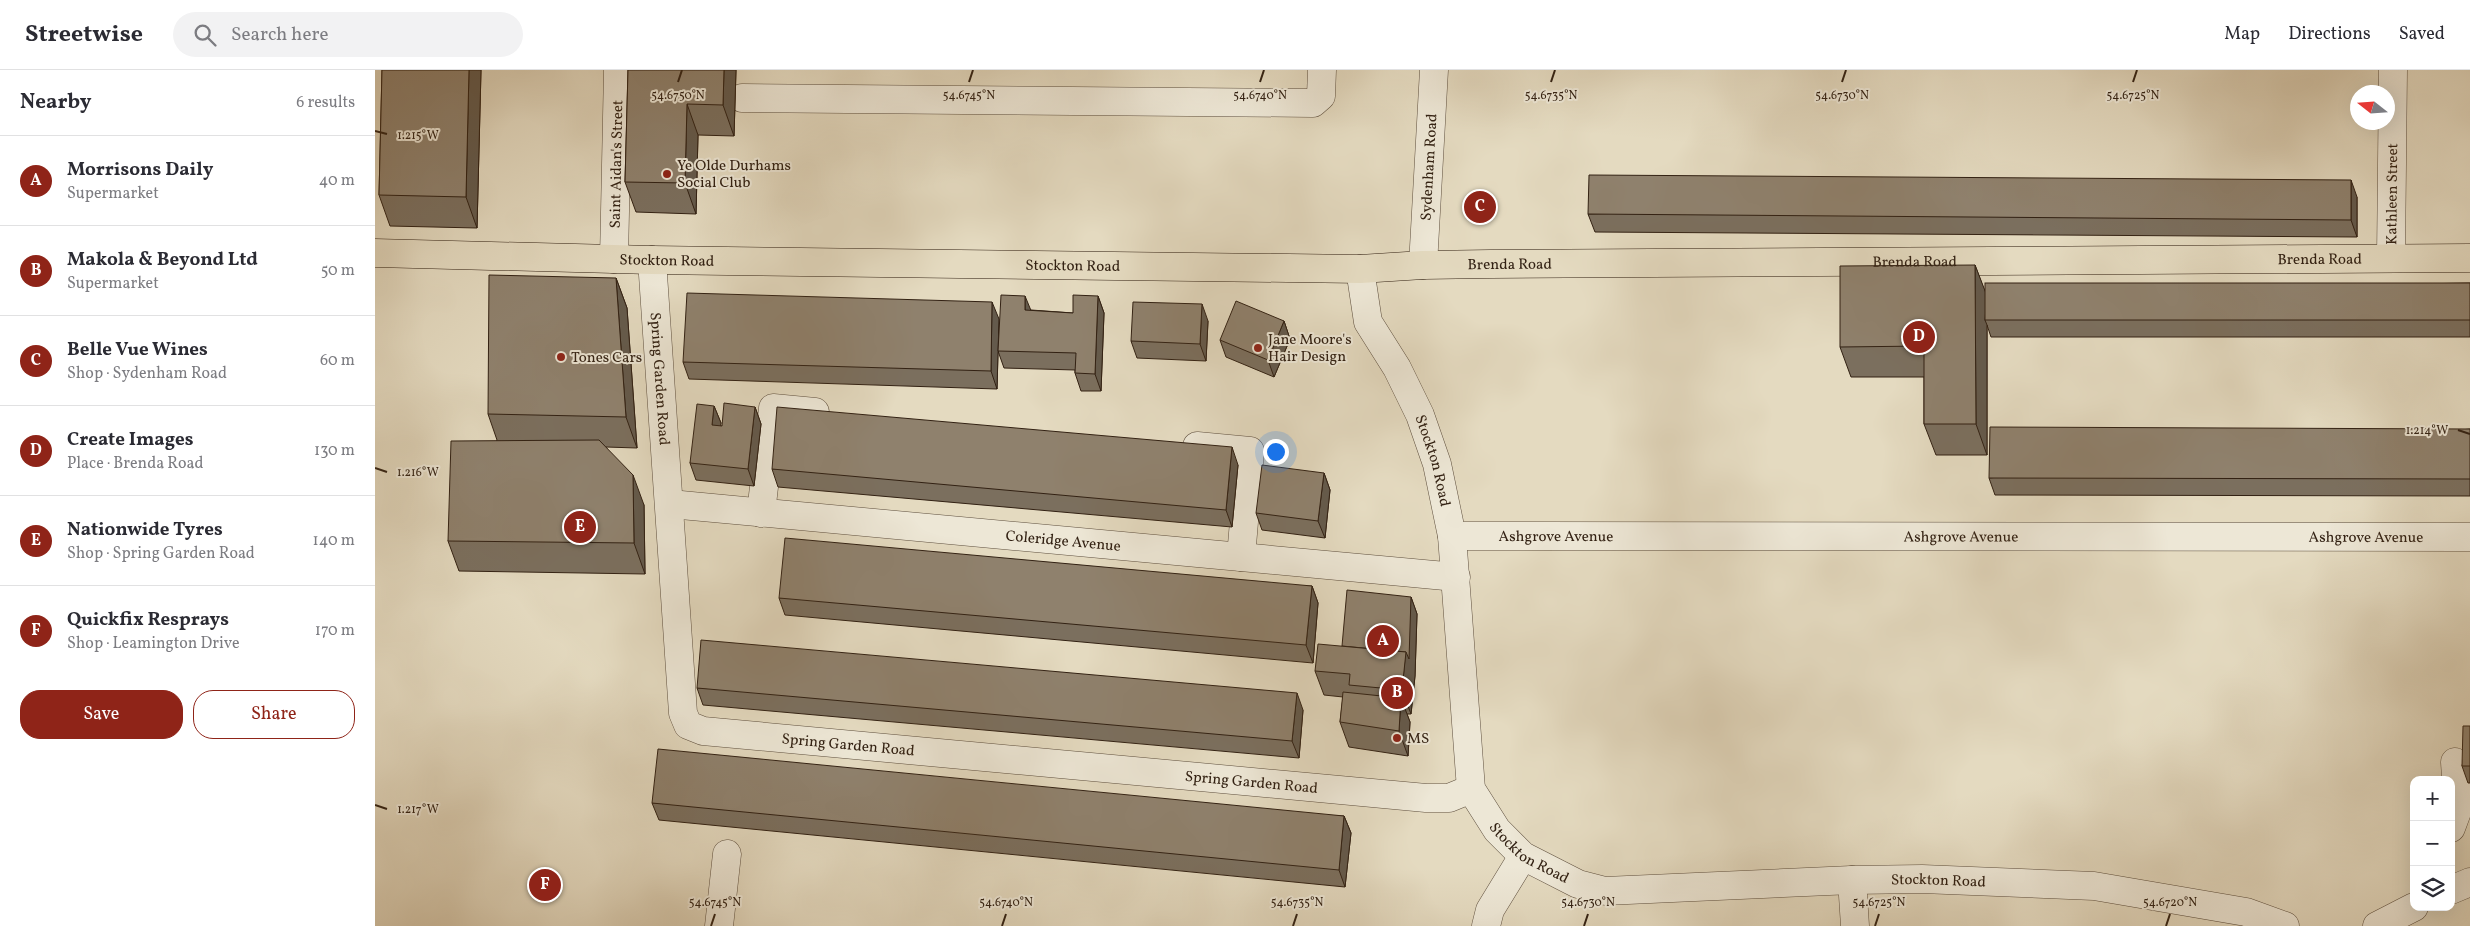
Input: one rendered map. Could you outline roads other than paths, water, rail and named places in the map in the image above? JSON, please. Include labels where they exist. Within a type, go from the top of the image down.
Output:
[{"type":"main road","name":"Stockton Road","points":[[375,253],[652,260],[1360,269]]},
{"type":"main road","name":"Brenda Road","points":[[1360,269],[1423,264],[2470,258]]},
{"type":"street","name":"Saint Aidan's Street","points":[[613,259],[618,70]]},
{"type":"street","points":[[742,98],[1313,103],[1321,96],[1322,70]]},
{"type":"street","name":"Sydenham Road","points":[[1423,264],[1434,70]]},
{"type":"street","name":"Kathleen Street","points":[[2391,258],[2393,70]]},
{"type":"street","name":"Spring Garden Road","points":[[652,260],[683,713],[688,725],[703,731],[1426,798],[1449,798],[1471,789]]},
{"type":"street","name":"Stockton Road","points":[[1360,269],[1368,322],[1397,368],[1420,415],[1437,464],[1452,536],[1471,789],[1497,830],[1523,856],[1578,884],[1605,891],[1852,880],[1922,879],[2094,886],[2246,912],[2285,926]]},
{"type":"street","points":[[761,512],[773,408],[843,414]]},
{"type":"street","points":[[1171,444],[1251,451],[1241,557]]},
{"type":"street","name":"Coleridge Avenue","points":[[670,504],[1456,577]]},
{"type":"street","name":"Ashgrove Avenue","points":[[1452,536],[2470,537]]},
{"type":"street","points":[[2454,821],[2458,809],[2455,762]]},
{"type":"street","points":[[719,926],[727,854]]},
{"type":"street","points":[[1486,926],[1490,910],[1523,856]]},
{"type":"street","points":[[1852,880],[1855,926]]},
{"type":"street","points":[[2455,888],[2470,882]]},
{"type":"street","points":[[2377,926],[2410,909]]},
{"type":"place","name":"Ye Olde Durhams Social Club","points":[[667,174]]},
{"type":"place","name":"Belle Vue Wines","points":[[1480,207]]},
{"type":"place","name":"Create Images","points":[[1919,337]]},
{"type":"place","name":"Jane Moore's Hair Design","points":[[1258,348]]},
{"type":"place","name":"Tones Cars","points":[[561,357]]},
{"type":"place","name":"Nationwide Tyres","points":[[580,527]]},
{"type":"place","name":"Morrisons Daily","points":[[1383,641]]},
{"type":"place","name":"Makola & Beyond Ltd","points":[[1397,693]]},
{"type":"place","name":"MS","points":[[1397,738]]},
{"type":"place","name":"Quickfix Resprays","points":[[545,885]]}]
